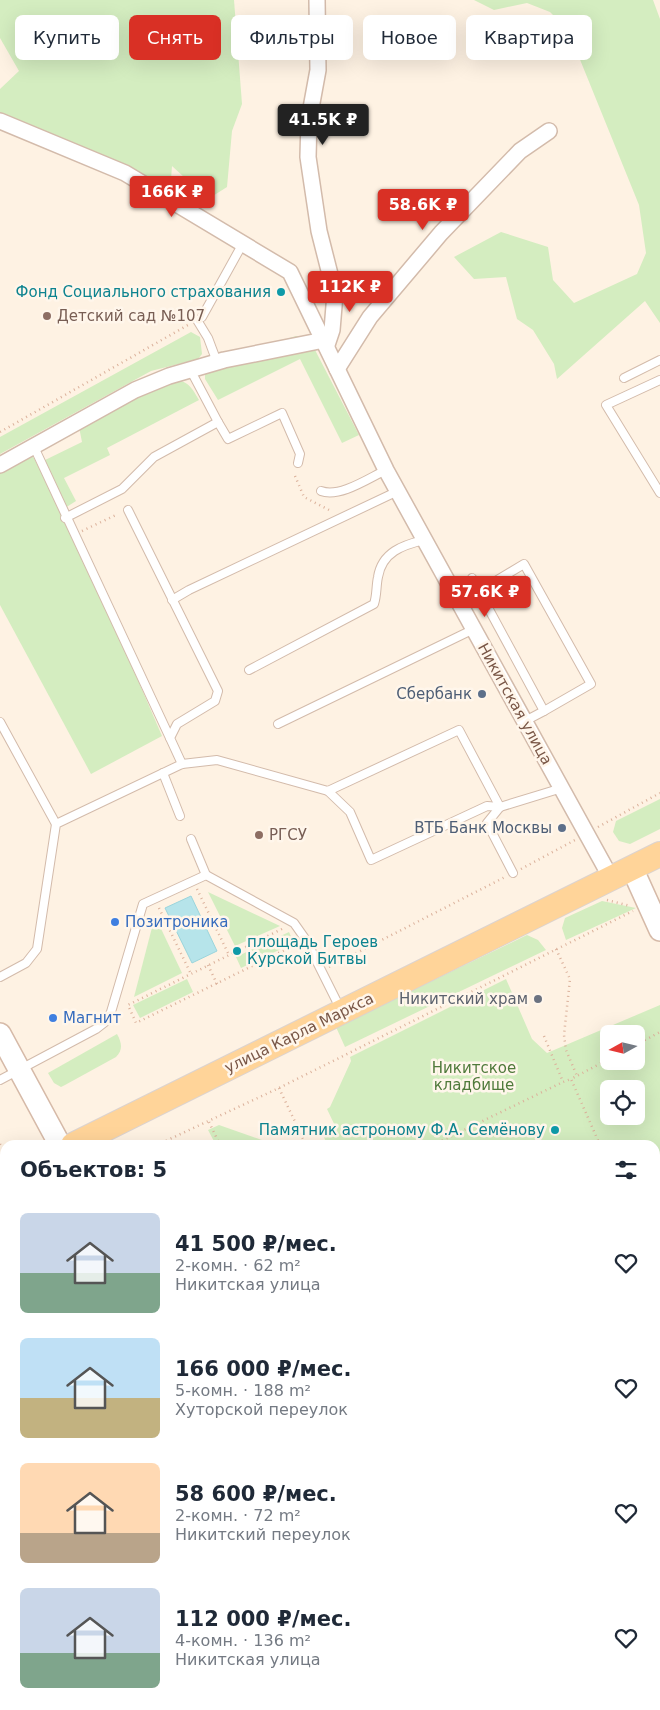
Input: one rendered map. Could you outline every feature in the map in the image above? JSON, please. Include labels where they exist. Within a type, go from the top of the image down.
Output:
[{"type":"main road","name":"улица Карла Маркса","points":[[83,1140],[660,854]]},
{"type":"street","points":[[0,465],[135,390],[169,376],[217,362],[325,342],[332,330],[335,294],[319,231],[308,157],[310,119],[318,70],[317,0]]},
{"type":"street","name":"Никитская улица","points":[[0,121],[125,173],[242,245],[281,265],[290,272],[386,470],[588,833],[611,878]]},
{"type":"street","points":[[337,369],[370,317],[441,233],[520,151],[549,130]]},
{"type":"street","points":[[632,868],[660,930]]},
{"type":"street","points":[[0,1034],[57,1140]]},
{"type":"lane","points":[[217,362],[200,319],[242,245]]},
{"type":"lane","points":[[624,378],[660,360]]},
{"type":"lane","points":[[191,371],[228,439],[282,413],[300,454],[298,463]]},
{"type":"lane","points":[[660,380],[606,405],[660,493]]},
{"type":"lane","points":[[65,518],[122,490],[154,456],[218,422]]},
{"type":"lane","points":[[30,450],[35,450],[65,518],[128,644],[182,764]]},
{"type":"lane","points":[[321,491],[327,493],[341,491],[386,470]]},
{"type":"lane","points":[[172,600],[189,590],[398,491]]},
{"type":"lane","points":[[128,510],[218,691],[215,701],[177,724],[170,738]]},
{"type":"lane","points":[[249,670],[374,604],[378,575],[388,554],[406,544],[424,540]]},
{"type":"lane","points":[[479,591],[524,564],[591,684],[525,722]]},
{"type":"lane","points":[[472,578],[544,711]]},
{"type":"lane","points":[[278,724],[474,629]]},
{"type":"lane","points":[[0,722],[56,824],[37,949],[26,964],[0,977]]},
{"type":"lane","points":[[328,791],[459,730],[500,807]]},
{"type":"lane","points":[[56,824],[182,764],[217,760],[328,791],[350,812],[371,860],[487,806],[500,807],[562,788]]},
{"type":"lane","points":[[163,773],[180,816]]},
{"type":"lane","points":[[500,807],[487,823],[513,873]]},
{"type":"lane","points":[[191,839],[206,874],[294,924],[306,940],[342,1012]]},
{"type":"lane","points":[[0,1080],[96,1030],[105,1022],[111,1012],[143,904],[206,874]]},
{"type":"path","points":[[0,432],[200,319]]},
{"type":"path","points":[[295,476],[304,497],[344,517]]},
{"type":"path","points":[[74,535],[128,510]]},
{"type":"path","points":[[322,971],[513,873],[660,793]]},
{"type":"path","points":[[195,884],[230,955]]},
{"type":"path","points":[[168,1140],[279,1088],[639,907],[608,902]]},
{"type":"path","points":[[156,903],[191,974]]},
{"type":"path","points":[[294,924],[128,1005],[136,1023],[306,940]]},
{"type":"path","points":[[556,949],[570,979],[564,1035],[566,1050],[577,1076]]},
{"type":"path","points":[[208,965],[217,984]]},
{"type":"path","points":[[645,1040],[660,1032]]},
{"type":"path","points":[[544,1036],[563,1082]]},
{"type":"path","points":[[444,1140],[600,1064]]},
{"type":"path","points":[[571,1079],[598,1140]]},
{"type":"path","points":[[279,1088],[304,1140]]},
{"type":"path","points":[[209,1121],[218,1140]]},
{"type":"green space","points":[[0,0],[234,0],[235,15],[231,15],[231,60],[239,60],[242,104],[232,131],[227,187],[208,199],[172,166],[170,193],[0,114],[0,89],[19,71],[0,38]]},
{"type":"green space","points":[[474,0],[653,0],[660,19],[660,323],[645,301],[557,379],[554,364],[533,330],[517,319],[506,277],[474,279],[454,257],[501,232],[548,247],[553,280],[574,303],[637,274],[646,253],[639,205],[580,60],[592,60],[592,15],[553,15],[527,3],[494,10]]},
{"type":"green space","points":[[191,332],[200,337],[202,354],[198,359],[151,371],[0,454],[0,437]]},
{"type":"green space","points":[[296,336],[306,338],[314,348],[359,435],[342,443],[300,359],[218,400],[205,379],[205,371],[268,345]]},
{"type":"green space","points":[[173,380],[186,383],[192,388],[199,400],[107,448],[110,455],[64,478],[76,501],[65,508],[43,461],[82,442],[79,427]]},
{"type":"green space","points":[[30,455],[34,458],[103,599],[162,736],[91,774],[0,605],[0,468]]},
{"type":"green space","points":[[660,799],[660,829],[630,844],[619,841],[613,832],[616,821]]},
{"type":"green space","points":[[208,892],[280,926],[235,946]]},
{"type":"green space","points":[[602,901],[636,908],[566,940],[562,928],[565,918]]},
{"type":"green space","points":[[155,916],[182,973],[134,997]]},
{"type":"green space","points":[[289,932],[294,943],[241,968],[236,957]]},
{"type":"green space","points":[[527,935],[538,940],[546,950],[345,1047],[336,1027]]},
{"type":"green space","points":[[187,979],[193,992],[140,1018],[133,1005]]},
{"type":"green space","name":"Никитское кладбище","points":[[506,979],[532,1039],[547,1053],[600,1030],[600,1070],[645,1070],[645,1025],[613,1025],[660,1005],[660,1140],[325,1140],[324,1137],[337,1130],[327,1109],[330,1107],[351,1061],[350,1057]]},
{"type":"green space","points":[[117,1034],[121,1046],[120,1052],[116,1057],[61,1087],[54,1083],[48,1073]]},
{"type":"green space","points":[[219,1125],[262,1140],[213,1140],[208,1130]]},
{"type":"water","points":[[191,896],[217,951],[192,963],[165,908]]},
{"type":"place","name":"Фонд Социального страхования","points":[[281,292]]},
{"type":"place","name":"Детский сад №107","points":[[47,316]]},
{"type":"place","name":"Сбербанк","points":[[482,694]]},
{"type":"place","name":"ВТБ Банк Москвы","points":[[562,828]]},
{"type":"place","name":"РГСУ","points":[[259,835]]},
{"type":"place","name":"Позитроника","points":[[115,922]]},
{"type":"place","name":"площадь Героев Курской Битвы","points":[[237,951]]},
{"type":"place","name":"Никитский храм","points":[[538,999]]},
{"type":"place","name":"Магнит","points":[[53,1018]]},
{"type":"place","name":"Памятник астроному Ф.А. Семёнову","points":[[555,1130]]}]
